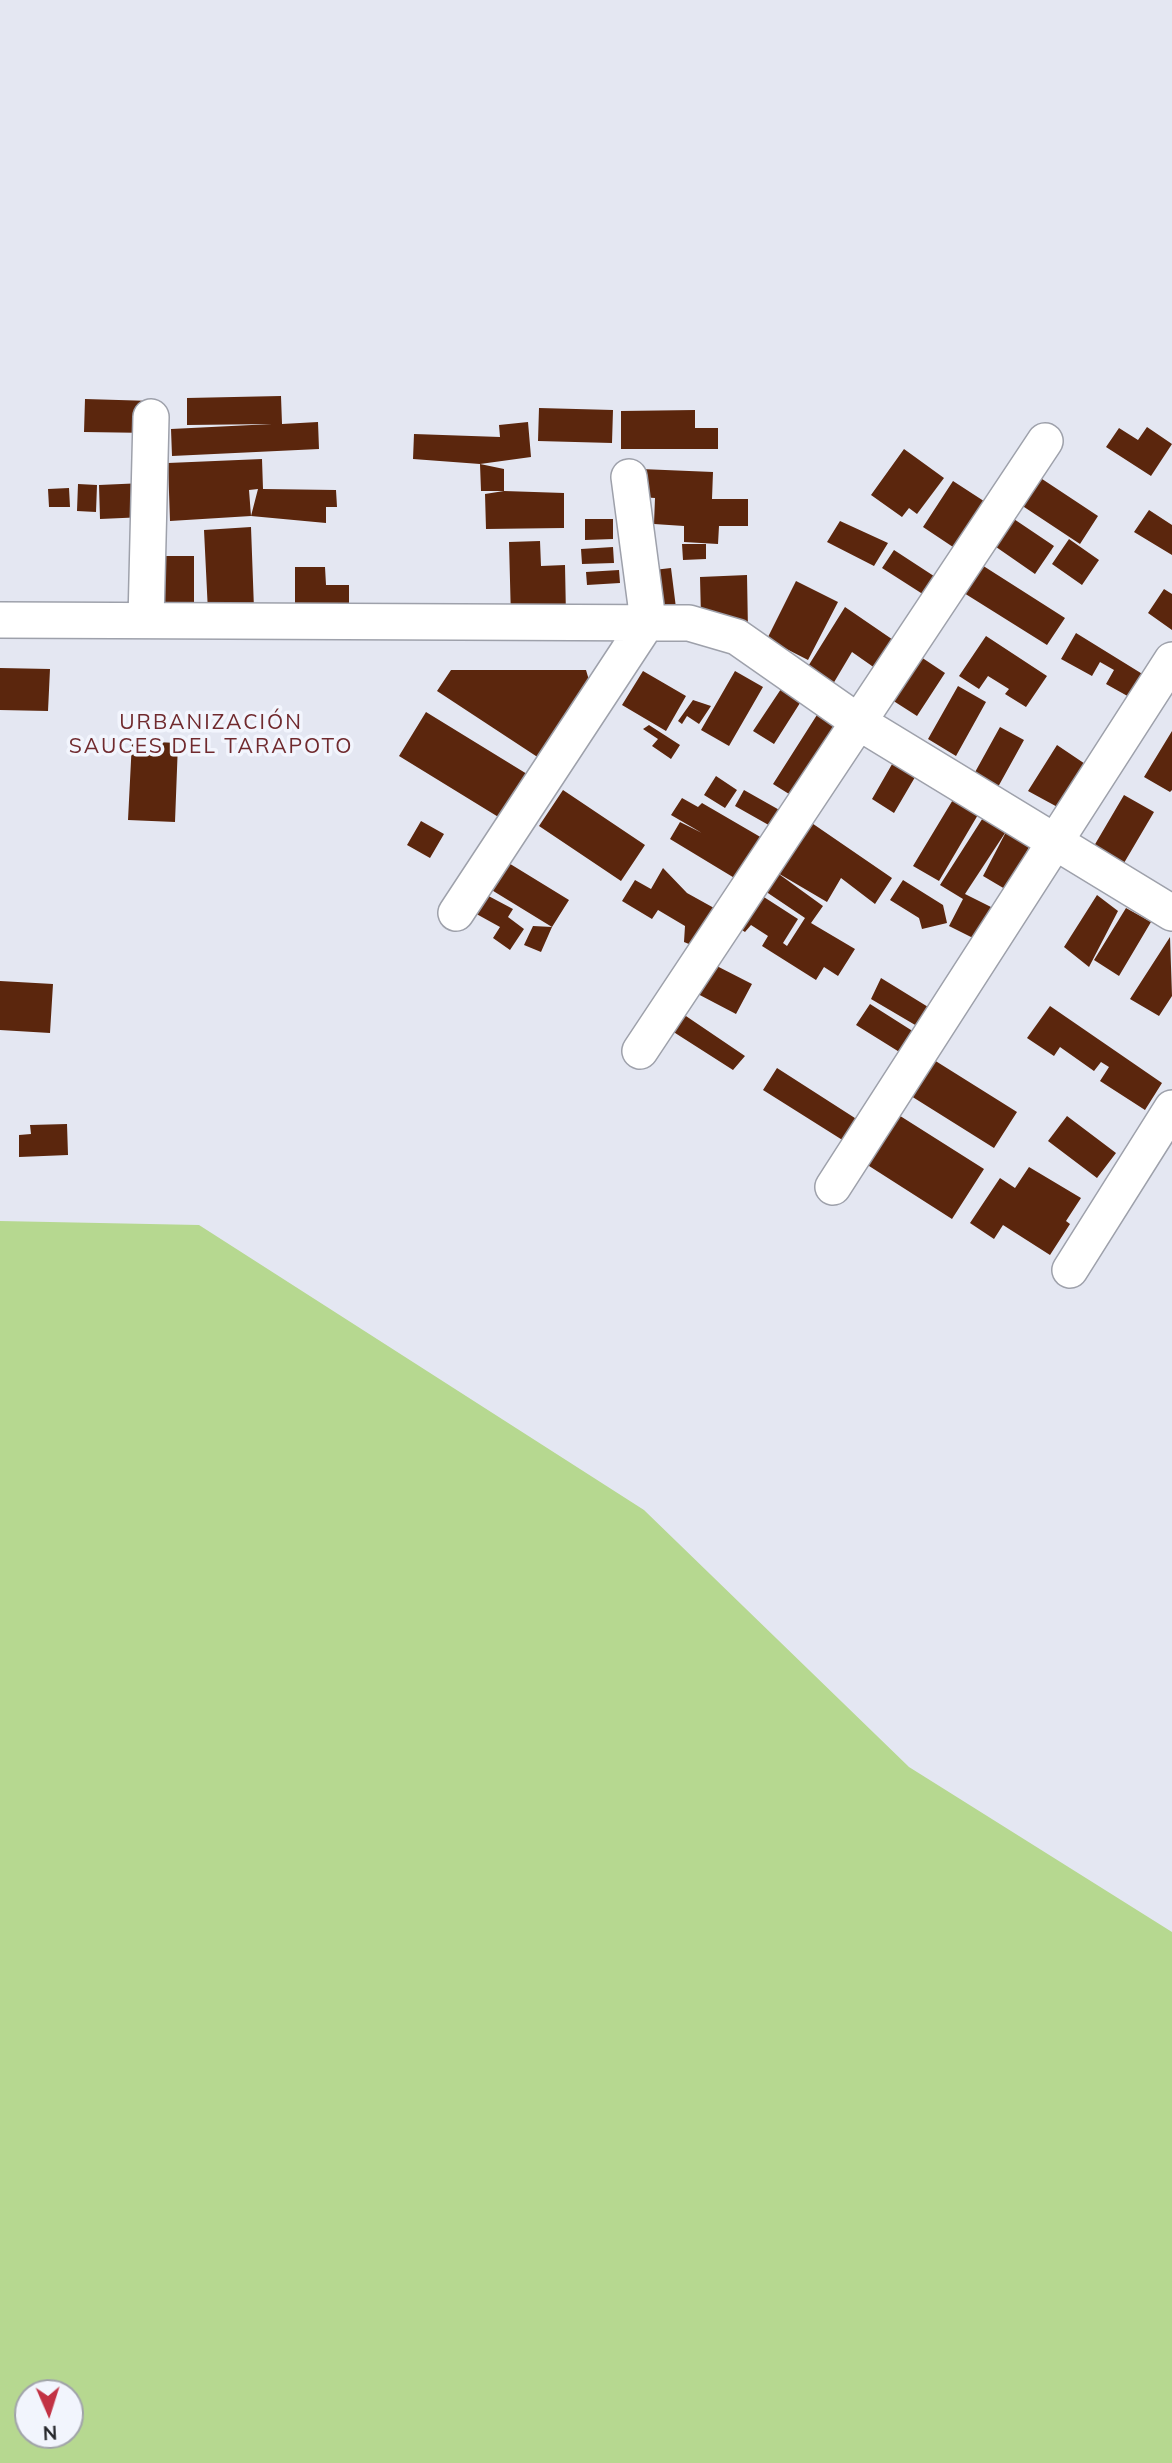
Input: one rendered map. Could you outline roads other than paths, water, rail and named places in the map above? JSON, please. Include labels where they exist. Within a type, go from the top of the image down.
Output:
[{"type":"street","points":[[146,621],[150,417]]},
{"type":"street","points":[[640,1051],[1045,441]]},
{"type":"street","points":[[456,913],[648,621],[629,477]]},
{"type":"street","points":[[0,620],[689,623],[737,637],[860,723],[1172,912]]},
{"type":"street","points":[[833,1187],[1172,660]]},
{"type":"street","points":[[1069,1270],[1172,1108]]},
{"type":"district","name":"URBANIZACIÓN SAUCES DEL TARAPOTO","points":[[211,735]]}]
